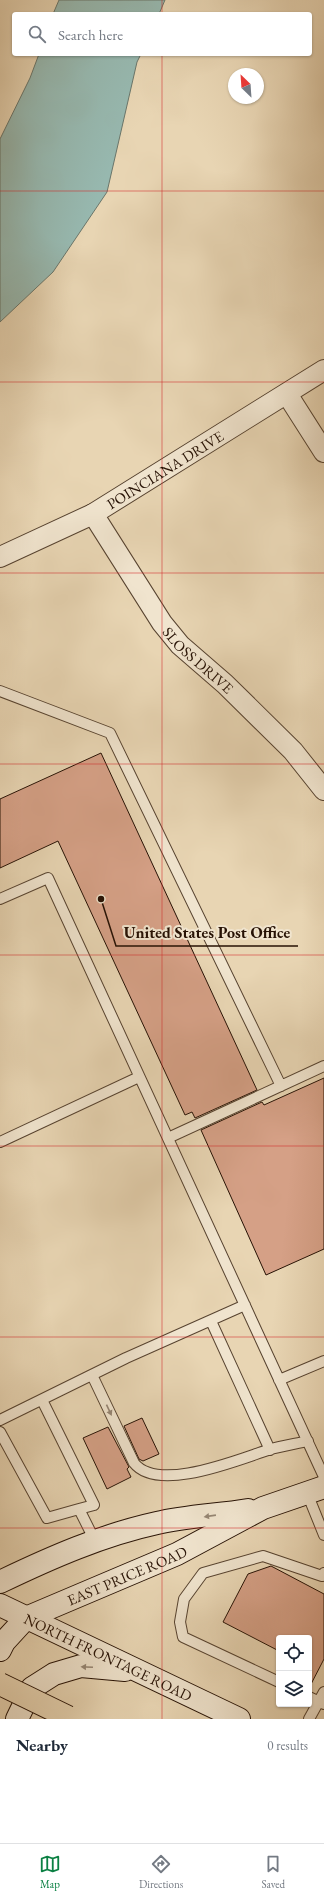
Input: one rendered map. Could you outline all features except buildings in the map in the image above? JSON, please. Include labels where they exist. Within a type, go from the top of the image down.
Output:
[{"type":"highway","points":[[0,1684],[68,1717]]},
{"type":"main road","name":"EAST PRICE ROAD","points":[[0,1650],[4,1642],[26,1618],[177,1554],[263,1508],[316,1490]]},
{"type":"main road","name":"EAST PRICE ROAD","points":[[0,1582],[25,1569],[88,1543],[157,1523],[263,1508]]},
{"type":"main road","points":[[0,1565],[88,1543]]},
{"type":"main road","name":"NORTH FRONTAGE ROAD","points":[[0,1605],[239,1719]]},
{"type":"main road","points":[[17,1719],[32,1688],[54,1674],[81,1666],[140,1671]]},
{"type":"street","name":"POINCIANA DRIVE","points":[[0,557],[93,514],[324,370]]},
{"type":"street","points":[[287,394],[324,452]]},
{"type":"street","name":"SLOSS DRIVE","points":[[93,514],[162,623],[180,645],[225,684],[293,751],[324,790]]},
{"type":"lane","points":[[0,691],[110,733],[281,1086]]},
{"type":"lane","points":[[0,899],[48,878],[308,1441],[319,1455],[324,1477]]},
{"type":"lane","points":[[168,1138],[324,1066]]},
{"type":"lane","points":[[0,1142],[140,1077]]},
{"type":"lane","points":[[0,1420],[92,1375],[245,1305]]},
{"type":"lane","points":[[211,1320],[270,1450]]},
{"type":"lane","points":[[280,1380],[324,1361]]},
{"type":"lane","points":[[92,1375],[134,1463],[139,1470],[149,1474],[182,1475],[270,1450],[308,1441]]},
{"type":"lane","points":[[0,1432],[47,1518],[94,1505],[42,1400]]},
{"type":"lane","points":[[316,1490],[324,1535]]},
{"type":"lane","points":[[79,1509],[88,1543]]},
{"type":"lane","points":[[276,1681],[184,1637],[180,1622],[184,1599],[204,1573],[263,1556],[322,1576],[324,1573]]},
{"type":"lane","points":[[309,1719],[317,1701],[324,1692]]},
{"type":"water","points":[[59,0],[165,0],[160,12],[54,12]]},
{"type":"water","points":[[38,56],[140,56],[137,62],[107,192],[53,272],[0,322],[0,139],[30,78]]},
{"type":"place","name":"United States Post Office","points":[[101,899]]}]
